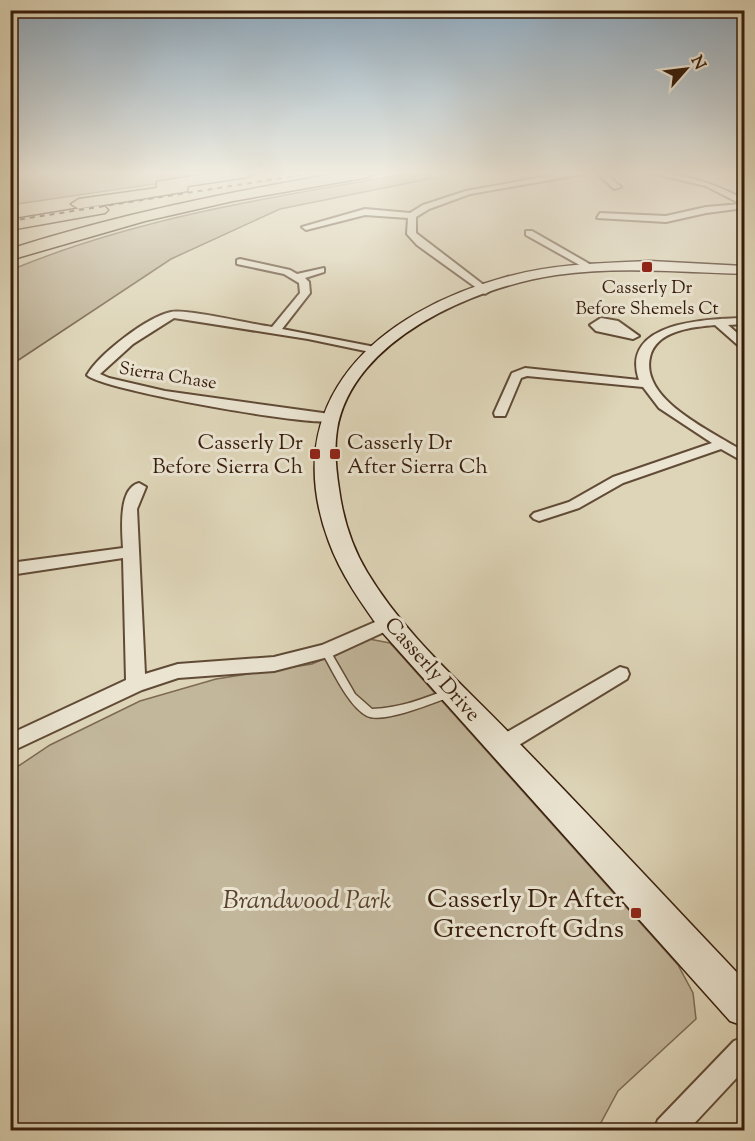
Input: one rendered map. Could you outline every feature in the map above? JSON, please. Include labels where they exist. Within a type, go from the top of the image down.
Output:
[{"type":"highway","points":[[10,255],[101,226]]},
{"type":"street","points":[[411,226],[411,234],[430,253],[487,288]]},
{"type":"street","points":[[529,232],[588,266]]},
{"type":"street","points":[[240,262],[287,272],[304,282],[305,293],[275,330]]},
{"type":"street","name":"Casserly Drive","points":[[744,270],[648,264],[588,266],[527,277],[455,300],[414,321],[375,350],[346,386],[330,418],[327,470],[334,520],[351,564],[389,622],[744,1007]]},
{"type":"street","points":[[298,277],[321,270]]},
{"type":"street","name":"Sierra Chase","points":[[330,418],[140,390],[107,383],[93,375],[100,364],[166,317],[189,316],[375,350]]},
{"type":"street","points":[[744,321],[679,327],[651,342],[645,350],[642,362],[642,373],[646,384],[663,403],[744,458]]},
{"type":"street","points":[[718,322],[744,345]]},
{"type":"street","points":[[633,336],[651,342]]},
{"type":"street","points":[[500,413],[516,376],[525,372],[646,384]]},
{"type":"street","points":[[539,516],[574,505],[618,480],[723,444]]},
{"type":"street","points":[[136,684],[129,509],[139,487]]},
{"type":"street","points":[[10,569],[129,552]]},
{"type":"street","points":[[10,744],[136,684],[178,671],[274,664],[326,651],[389,622]]},
{"type":"street","points":[[502,745],[620,674]]},
{"type":"street","points":[[668,1131],[744,1051]]},
{"type":"lane","points":[[326,651],[352,697],[370,713],[395,713],[411,710],[452,692]]},
{"type":"green space","points":[[143,226],[242,226],[171,259],[11,365],[11,270]]},
{"type":"green space","name":"Brandwood Park","points":[[369,639],[390,643],[678,965],[693,993],[696,1019],[618,1091],[597,1130],[11,1130],[11,771],[50,745],[140,701],[216,679],[312,664]]},
{"type":"place","name":"Casserly Dr Before Shemels Ct","points":[[647,267]]},
{"type":"place","name":"Casserly Dr Before Sierra Ch","points":[[315,454]]},
{"type":"place","name":"Casserly Dr After Sierra Ch","points":[[335,454]]},
{"type":"place","name":"Casserly Dr After Greencroft Gdns","points":[[636,913]]}]
